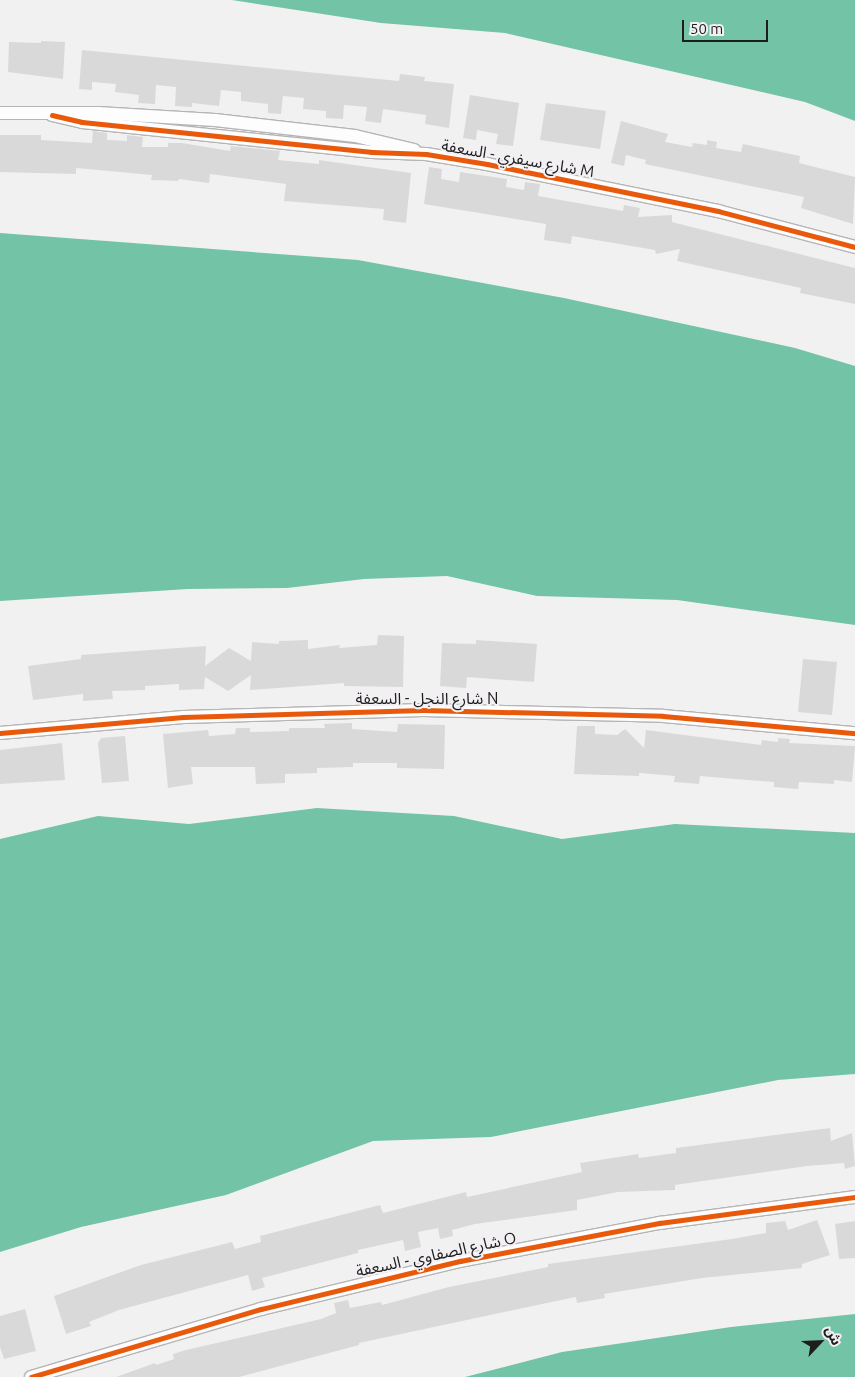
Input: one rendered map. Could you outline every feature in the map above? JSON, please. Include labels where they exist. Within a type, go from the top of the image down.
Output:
[{"type":"street","name":"شارع سيفري - السعفة M","points":[[0,114],[52,115],[98,113],[254,124],[314,138]]},
{"type":"street","name":"شارع سيفري - السعفة M","points":[[52,115],[82,122],[252,137],[372,138],[426,154],[642,194],[855,247]]},
{"type":"street","points":[[252,137],[254,124]]},
{"type":"street","name":"شارع النجل - السعفة N","points":[[0,733],[183,717],[423,710],[663,716],[855,733]]},
{"type":"street","name":"شارع الصفاوي - السعفة O","points":[[31,1377],[251,1311],[440,1265],[660,1224],[855,1197]]},
{"type":"shaded area","points":[[232,0],[855,0],[855,121],[805,102],[505,33],[381,23]]},
{"type":"shaded area","points":[[0,233],[358,260],[564,298],[795,348],[855,366],[855,625],[677,600],[537,596],[447,576],[364,579],[287,588],[188,589],[0,601]]},
{"type":"shaded area","points":[[317,808],[454,816],[562,839],[675,824],[855,833],[855,1074],[778,1080],[491,1137],[373,1141],[226,1195],[81,1227],[0,1252],[0,839],[98,816],[189,824]]},
{"type":"shaded area","points":[[855,1314],[855,1377],[465,1377],[562,1352],[731,1327]]},
{"type":"building","points":[[41,41],[65,42],[63,79],[8,72],[9,42],[41,43]]},
{"type":"building","points":[[82,50],[399,81],[400,74],[425,77],[424,81],[454,84],[449,128],[425,124],[426,115],[383,109],[381,123],[365,121],[367,107],[344,105],[343,119],[326,118],[326,111],[303,109],[304,98],[283,96],[281,114],[268,113],[268,104],[241,101],[241,92],[221,90],[219,106],[192,103],[192,107],[175,106],[176,87],[156,85],[155,104],[138,103],[139,95],[115,92],[116,84],[92,82],[92,90],[79,89]]},
{"type":"building","points":[[470,95],[519,103],[513,146],[496,144],[498,134],[477,130],[476,140],[463,138]]},
{"type":"building","points":[[546,103],[606,111],[600,149],[540,140]]},
{"type":"building","points":[[621,121],[668,134],[665,142],[692,147],[693,143],[707,145],[707,140],[717,142],[716,148],[741,152],[743,144],[800,156],[799,163],[855,177],[853,224],[801,208],[804,197],[645,164],[646,160],[626,155],[624,166],[611,163]]},
{"type":"building","points":[[93,131],[107,133],[107,140],[127,141],[127,135],[143,137],[142,147],[168,147],[168,143],[182,143],[230,151],[231,146],[280,151],[278,160],[319,164],[319,160],[411,173],[406,223],[383,220],[384,209],[284,201],[286,184],[210,174],[209,183],[179,179],[178,181],[151,180],[152,175],[76,168],[76,174],[0,172],[0,135],[41,135],[41,140],[92,143]]},
{"type":"building","points":[[429,167],[442,169],[441,179],[459,182],[460,172],[507,179],[506,187],[524,190],[525,182],[540,184],[538,196],[623,211],[624,205],[640,208],[638,217],[672,215],[672,222],[855,268],[855,304],[800,293],[801,288],[677,261],[680,249],[656,254],[655,250],[572,236],[571,244],[544,240],[546,224],[424,204]]},
{"type":"building","points":[[378,635],[404,636],[403,687],[344,686],[344,683],[250,690],[251,675],[228,691],[205,677],[204,689],[179,690],[179,684],[145,686],[145,690],[112,691],[113,699],[83,701],[83,694],[33,700],[28,666],[81,659],[81,655],[206,646],[205,666],[229,648],[251,661],[252,642],[279,644],[279,641],[308,640],[308,649],[340,645],[339,648],[377,645]]},
{"type":"building","points":[[476,640],[537,644],[534,682],[467,677],[466,688],[440,686],[442,643],[476,644]]},
{"type":"building","points":[[803,659],[837,662],[832,715],[798,712]]},
{"type":"building","points":[[352,723],[352,729],[397,732],[398,724],[445,725],[444,769],[397,768],[397,763],[353,763],[353,767],[317,768],[317,773],[285,774],[285,783],[256,784],[255,767],[191,767],[193,784],[168,788],[163,734],[208,730],[209,736],[235,734],[236,728],[250,728],[250,732],[289,731],[289,728],[325,728],[324,724]]},
{"type":"building","points":[[577,726],[595,726],[595,734],[617,735],[625,729],[644,748],[646,730],[761,745],[762,740],[778,742],[778,738],[790,739],[789,743],[855,746],[852,782],[834,780],[834,784],[799,782],[798,789],[774,787],[774,782],[700,776],[699,784],[674,782],[675,776],[639,773],[639,776],[574,774]]},
{"type":"building","points":[[125,736],[129,781],[102,783],[98,743],[101,738]]},
{"type":"building","points":[[62,743],[65,780],[0,784],[0,750]]},
{"type":"building","points":[[830,1128],[831,1141],[852,1133],[855,1166],[845,1169],[844,1163],[807,1166],[675,1185],[675,1190],[618,1192],[577,1200],[577,1210],[475,1224],[452,1230],[453,1236],[440,1239],[438,1228],[418,1232],[421,1247],[405,1251],[403,1240],[358,1250],[358,1253],[262,1278],[265,1287],[252,1291],[248,1275],[119,1310],[89,1322],[91,1326],[66,1334],[54,1296],[141,1265],[232,1242],[235,1249],[261,1242],[260,1236],[380,1205],[383,1213],[466,1192],[467,1197],[582,1172],[580,1163],[638,1154],[639,1158],[676,1153],[676,1148]]},
{"type":"building","points":[[817,1220],[830,1255],[802,1264],[802,1268],[702,1278],[604,1294],[605,1298],[577,1303],[576,1297],[359,1343],[359,1345],[239,1377],[116,1377],[155,1363],[156,1365],[174,1359],[173,1354],[186,1350],[321,1319],[336,1313],[334,1303],[348,1300],[350,1308],[381,1302],[382,1305],[449,1287],[548,1267],[548,1264],[766,1233],[766,1223],[785,1221],[788,1230]]},
{"type":"building","points":[[855,1221],[855,1258],[839,1259],[835,1224]]},
{"type":"building","points":[[25,1309],[36,1351],[4,1359],[0,1347],[0,1316]]},
{"type":"cycle path","points":[[52,115],[82,122],[372,152],[426,154],[487,164],[718,211],[855,247]]},
{"type":"cycle path","points":[[0,733],[183,717],[423,710],[663,716],[855,733]]},
{"type":"cycle path","points":[[31,1377],[261,1309],[460,1261],[660,1223],[855,1197]]}]
